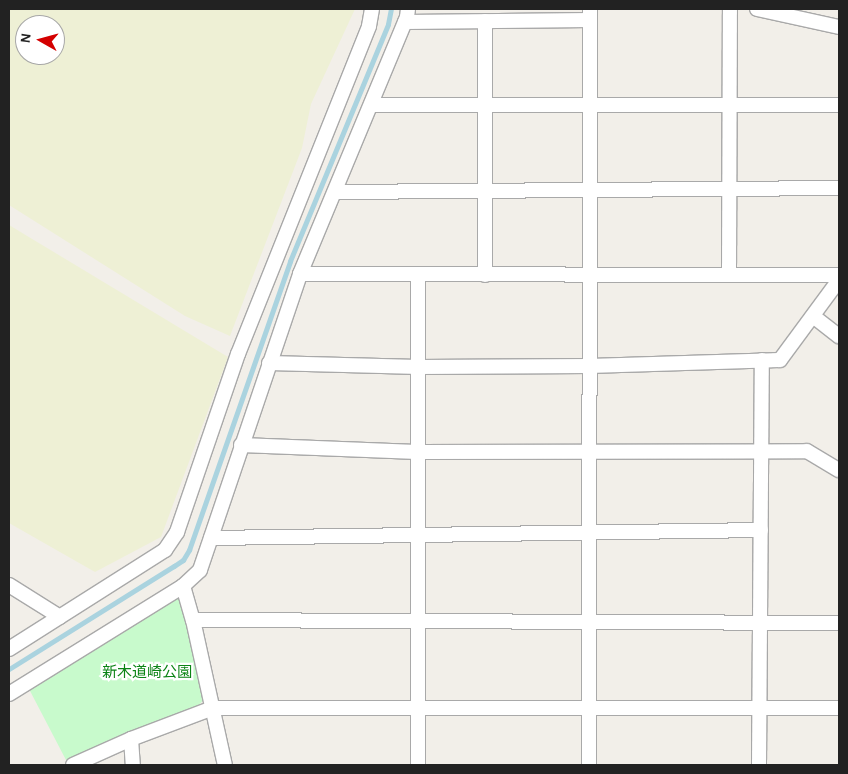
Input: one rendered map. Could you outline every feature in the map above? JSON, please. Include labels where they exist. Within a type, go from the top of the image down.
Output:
[{"type":"street","points":[[9,649],[164,550],[177,532],[238,354],[369,26],[372,9]]},
{"type":"street","points":[[729,275],[730,9]]},
{"type":"street","points":[[757,9],[839,27]]},
{"type":"street","points":[[9,694],[183,586],[200,570],[300,274],[406,15],[485,21],[590,14],[589,765]]},
{"type":"street","points":[[484,274],[485,21]]},
{"type":"street","points":[[371,104],[839,105]]},
{"type":"street","points":[[335,192],[839,188]]},
{"type":"street","points":[[300,274],[839,275]]},
{"type":"street","points":[[418,274],[418,765]]},
{"type":"street","points":[[269,363],[418,367],[589,366],[780,360],[839,280]]},
{"type":"street","points":[[813,316],[839,336]]},
{"type":"street","points":[[759,765],[762,360]]},
{"type":"street","points":[[241,445],[417,452],[761,452],[807,450],[839,470]]},
{"type":"street","points":[[211,538],[761,530]]},
{"type":"street","points":[[9,586],[60,617]]},
{"type":"street","points":[[183,586],[193,620],[225,765]]},
{"type":"street","points":[[193,620],[839,623]]},
{"type":"street","points":[[73,765],[131,739],[213,708],[839,708]]},
{"type":"street","points":[[131,739],[134,765]]},
{"type":"green space","points":[[9,9],[355,9],[311,104],[302,148],[230,336],[185,316],[9,205]]},
{"type":"green space","points":[[9,225],[228,357],[161,537],[95,572],[9,523]]},
{"type":"green space","name":"新木道崎公園","points":[[174,597],[180,599],[206,697],[197,707],[130,731],[66,760],[29,689]]},
{"type":"waterway","points":[[9,669],[174,566],[183,560],[189,550],[290,261],[388,24],[391,9]]}]
